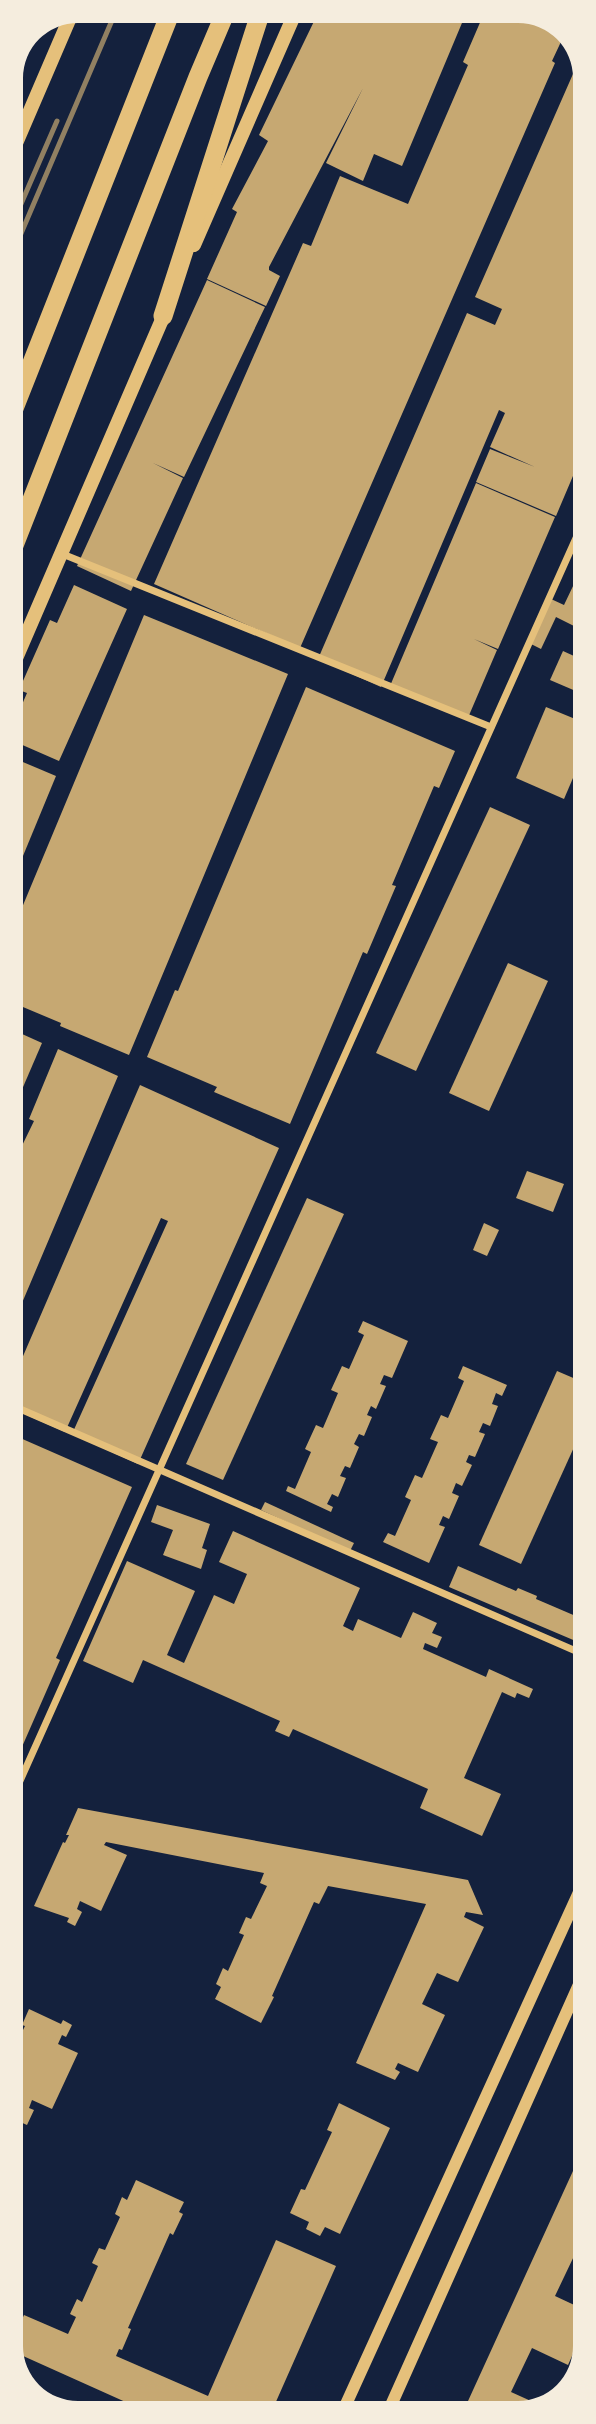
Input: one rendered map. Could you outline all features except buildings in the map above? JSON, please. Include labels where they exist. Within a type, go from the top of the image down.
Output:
[{"type":"highway","points":[[23,385],[166,23]]},
{"type":"highway","points":[[23,522],[221,23]]},
{"type":"highway","points":[[163,316],[257,23]]},
{"type":"main road","points":[[23,641],[291,23]]},
{"type":"main road","points":[[23,125],[67,24]]},
{"type":"street","points":[[23,1774],[573,543]]},
{"type":"street","points":[[60,553],[491,727]]},
{"type":"street","points":[[23,1410],[573,1650]]},
{"type":"street","points":[[347,2401],[573,1905]]},
{"type":"street","points":[[393,2401],[573,1998]]},
{"type":"railway","points":[[23,229],[111,23]]},
{"type":"railway","points":[[23,199],[57,121]]}]
